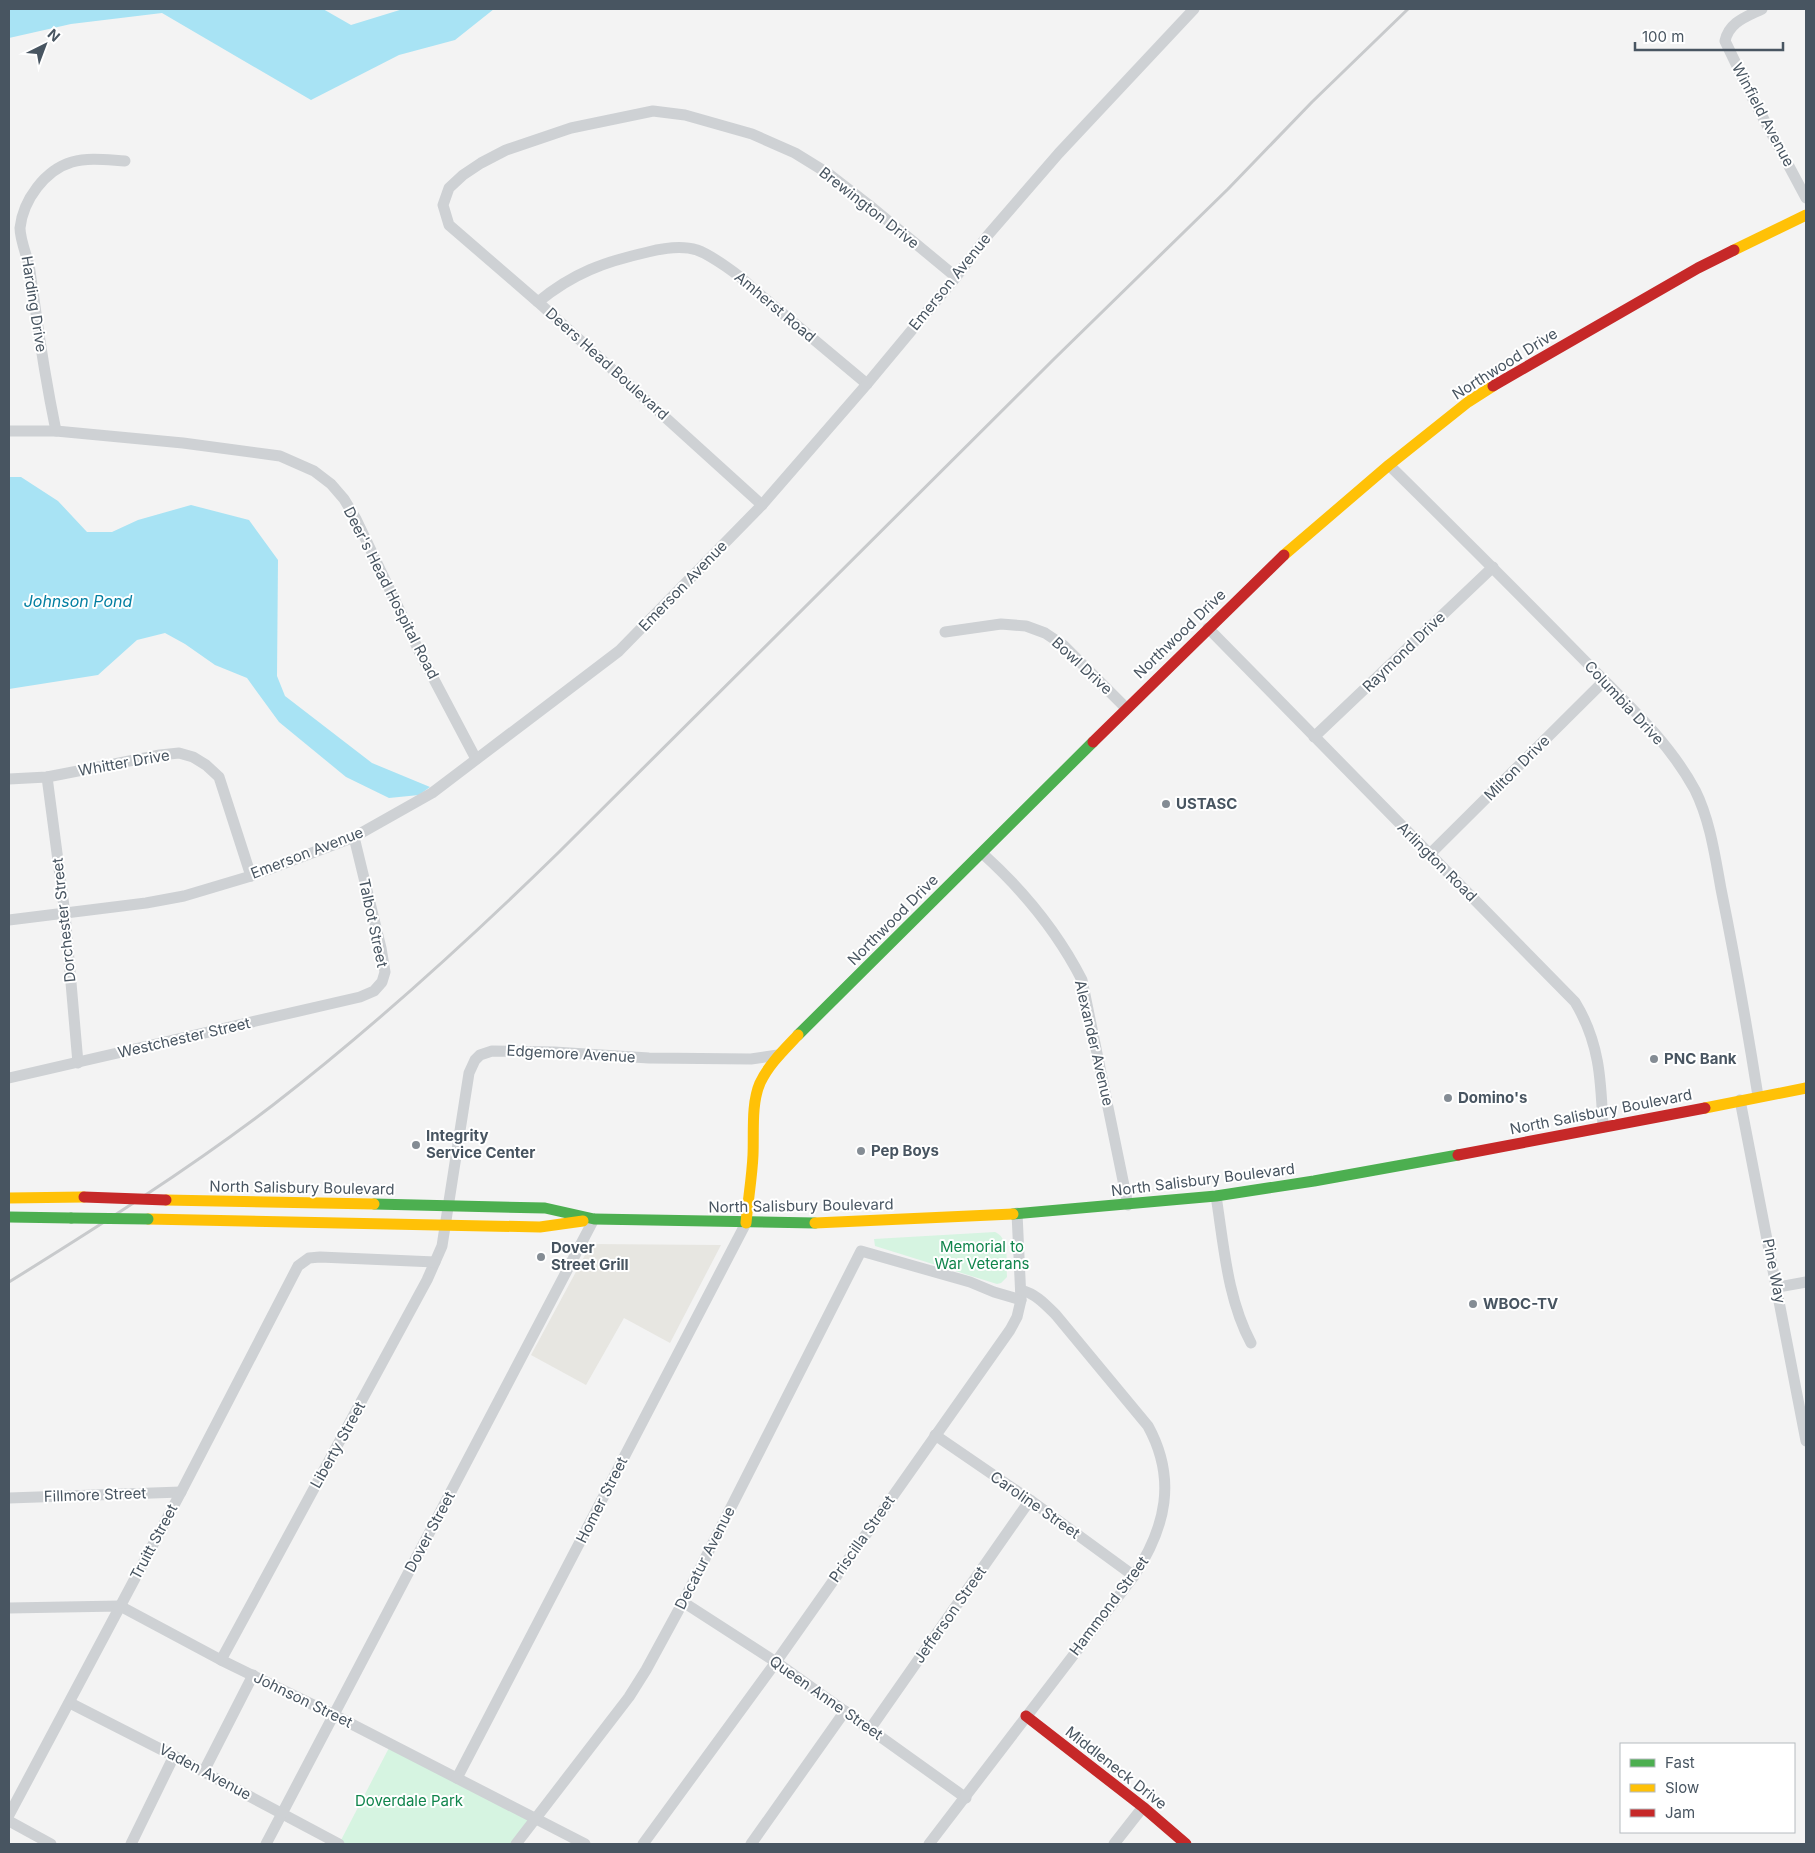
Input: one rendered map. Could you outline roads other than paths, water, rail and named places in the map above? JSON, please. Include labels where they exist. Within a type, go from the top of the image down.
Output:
[{"type":"main road","name":"Northwood Drive","points":[[746,1223],[759,1085],[778,1055],[1126,708],[1296,544],[1389,465],[1468,402],[1526,366],[1698,268],[1806,215]]},
{"type":"main road","name":"North Salisbury Boulevard","points":[[9,1217],[540,1227],[594,1219],[822,1223],[1017,1213],[1216,1196],[1322,1179],[1806,1088]]},
{"type":"main road","name":"North Salisbury Boulevard","points":[[9,1198],[84,1197],[545,1208],[594,1219]]},
{"type":"main road","name":"Middleneck Drive","points":[[1026,1716],[1143,1807],[1186,1844]]},
{"type":"street","name":"Emerson Avenue","points":[[9,920],[65,914],[184,896],[251,876],[354,837],[432,793],[620,651],[762,504],[867,384],[956,277],[988,235],[1059,153],[1194,9]]},
{"type":"street","name":"Winfield Avenue","points":[[1762,9],[1733,24],[1727,31],[1725,41],[1749,91],[1806,198]]},
{"type":"street","name":"Brewington Drive","points":[[449,225],[443,205],[449,188],[463,175],[481,163],[506,150],[571,128],[653,111],[685,115],[752,134],[795,153],[829,174],[956,277]]},
{"type":"street","name":"Harding Drive","points":[[56,431],[46,382],[29,267],[20,229],[27,203],[42,182],[56,169],[72,162],[90,159],[125,161]]},
{"type":"street","name":"Deers Head Boulevard","points":[[449,225],[538,302],[762,504]]},
{"type":"street","name":"Amherst Road","points":[[538,302],[557,286],[601,264],[618,258],[680,247],[698,250],[741,276],[751,287],[867,384]]},
{"type":"street","name":"Deer's Head Hospital Road","points":[[9,431],[56,431],[183,443],[280,456],[314,471],[331,484],[344,499],[356,519],[419,651],[476,760]]},
{"type":"street","name":"Columbia Drive","points":[[1389,465],[1493,567],[1649,726],[1682,768],[1695,791],[1705,815],[1730,930],[1758,1096]]},
{"type":"street","name":"Raymond Drive","points":[[1314,737],[1493,567]]},
{"type":"street","name":"Bowl Drive","points":[[945,632],[1001,624],[1026,626],[1046,633],[1063,645],[1126,708]]},
{"type":"street","name":"Arlington Road","points":[[1208,628],[1575,1002],[1589,1027],[1600,1070],[1603,1127]]},
{"type":"street","name":"Milton Drive","points":[[1430,854],[1604,681]]},
{"type":"street","name":"Whitter Drive","points":[[9,780],[47,777],[160,755],[179,753],[193,757],[206,765],[219,777],[251,876]]},
{"type":"street","name":"Dorchester Street","points":[[47,777],[65,914],[78,1063]]},
{"type":"street","name":"Talbot Street","points":[[354,837],[385,972],[382,982],[374,990],[360,997]]},
{"type":"street","name":"Alexander Avenue","points":[[982,853],[1013,882],[1045,919],[1072,960],[1082,980],[1128,1205]]},
{"type":"street","name":"Westchester Street","points":[[9,1078],[360,997]]},
{"type":"street","name":"Edgemore Avenue","points":[[446,1226],[469,1072],[480,1055],[492,1050],[650,1058],[751,1059],[778,1055]]},
{"type":"street","name":"Pine Way","points":[[1740,1100],[1778,1287],[1806,1442]]},
{"type":"street","points":[[1216,1196],[1233,1297],[1243,1327],[1251,1343]]},
{"type":"street","name":"Priscilla Street","points":[[643,1844],[776,1662],[1010,1330],[1017,1317],[1021,1295],[1017,1213]]},
{"type":"street","name":"Dover Street","points":[[266,1844],[594,1219]]},
{"type":"street","name":"Homer Street","points":[[457,1778],[746,1223]]},
{"type":"street","name":"Liberty Street","points":[[221,1660],[435,1262],[442,1246],[446,1226]]},
{"type":"street","name":"Hammond Street","points":[[861,1251],[970,1282],[994,1292],[1021,1295],[1030,1292],[1056,1315],[1134,1407],[1148,1426],[1163,1460],[1164,1507],[1148,1554],[1134,1576],[929,1844]]},
{"type":"street","name":"Decatur Avenue","points":[[516,1844],[629,1697],[683,1602],[861,1251]]},
{"type":"street","name":"Truitt Street","points":[[9,1816],[181,1492],[298,1266],[309,1258],[320,1257],[435,1262]]},
{"type":"street","points":[[1778,1287],[1806,1282]]},
{"type":"street","name":"Caroline Street","points":[[935,1435],[1030,1500],[1134,1576]]},
{"type":"street","name":"Fillmore Street","points":[[9,1498],[181,1492]]},
{"type":"street","name":"Jefferson Street","points":[[870,1729],[1030,1500]]},
{"type":"street","name":"Queen Anne Street","points":[[683,1602],[776,1662],[966,1798]]},
{"type":"street","name":"Johnson Street","points":[[9,1608],[120,1606],[221,1660],[334,1715],[585,1844]]},
{"type":"street","points":[[204,1772],[253,1675]]},
{"type":"street","name":"Vaden Avenue","points":[[70,1703],[174,1756],[338,1844]]},
{"type":"street","points":[[751,1844],[846,1711]]},
{"type":"street","points":[[131,1844],[174,1756]]},
{"type":"street","points":[[1114,1844],[1143,1807]]},
{"type":"street","points":[[9,1821],[51,1844]]},
{"type":"water","points":[[9,9],[323,9],[351,25],[403,9],[494,9],[455,40],[399,55],[311,100],[162,13],[71,24],[9,38]]},
{"type":"water","name":"Johnson Pond","points":[[9,477],[21,477],[58,501],[87,532],[112,532],[138,520],[191,505],[249,520],[278,560],[277,676],[285,696],[372,763],[430,787],[419,795],[389,798],[346,777],[279,722],[247,678],[215,665],[185,644],[165,633],[137,640],[98,675],[9,689]]},
{"type":"railway","points":[[9,1282],[143,1196],[241,1129],[348,1045],[455,951],[559,852],[1054,359],[1228,189],[1312,102],[1408,9]]},
{"type":"place","name":"USTASC","points":[[1166,804]]},
{"type":"place","name":"PNC Bank","points":[[1654,1059]]},
{"type":"place","name":"Domino's","points":[[1448,1098]]},
{"type":"place","name":"Integrity Service Center","points":[[416,1145]]},
{"type":"place","name":"Pep Boys","points":[[861,1151]]},
{"type":"place","name":"Dover Street Grill","points":[[541,1257]]},
{"type":"place","name":"WBOC-TV","points":[[1473,1304]]},
{"type":"park label","name":"Memorial to War Veterans","points":[[982,1256]]},
{"type":"park label","name":"Doverdale Park","points":[[409,1801]]}]
